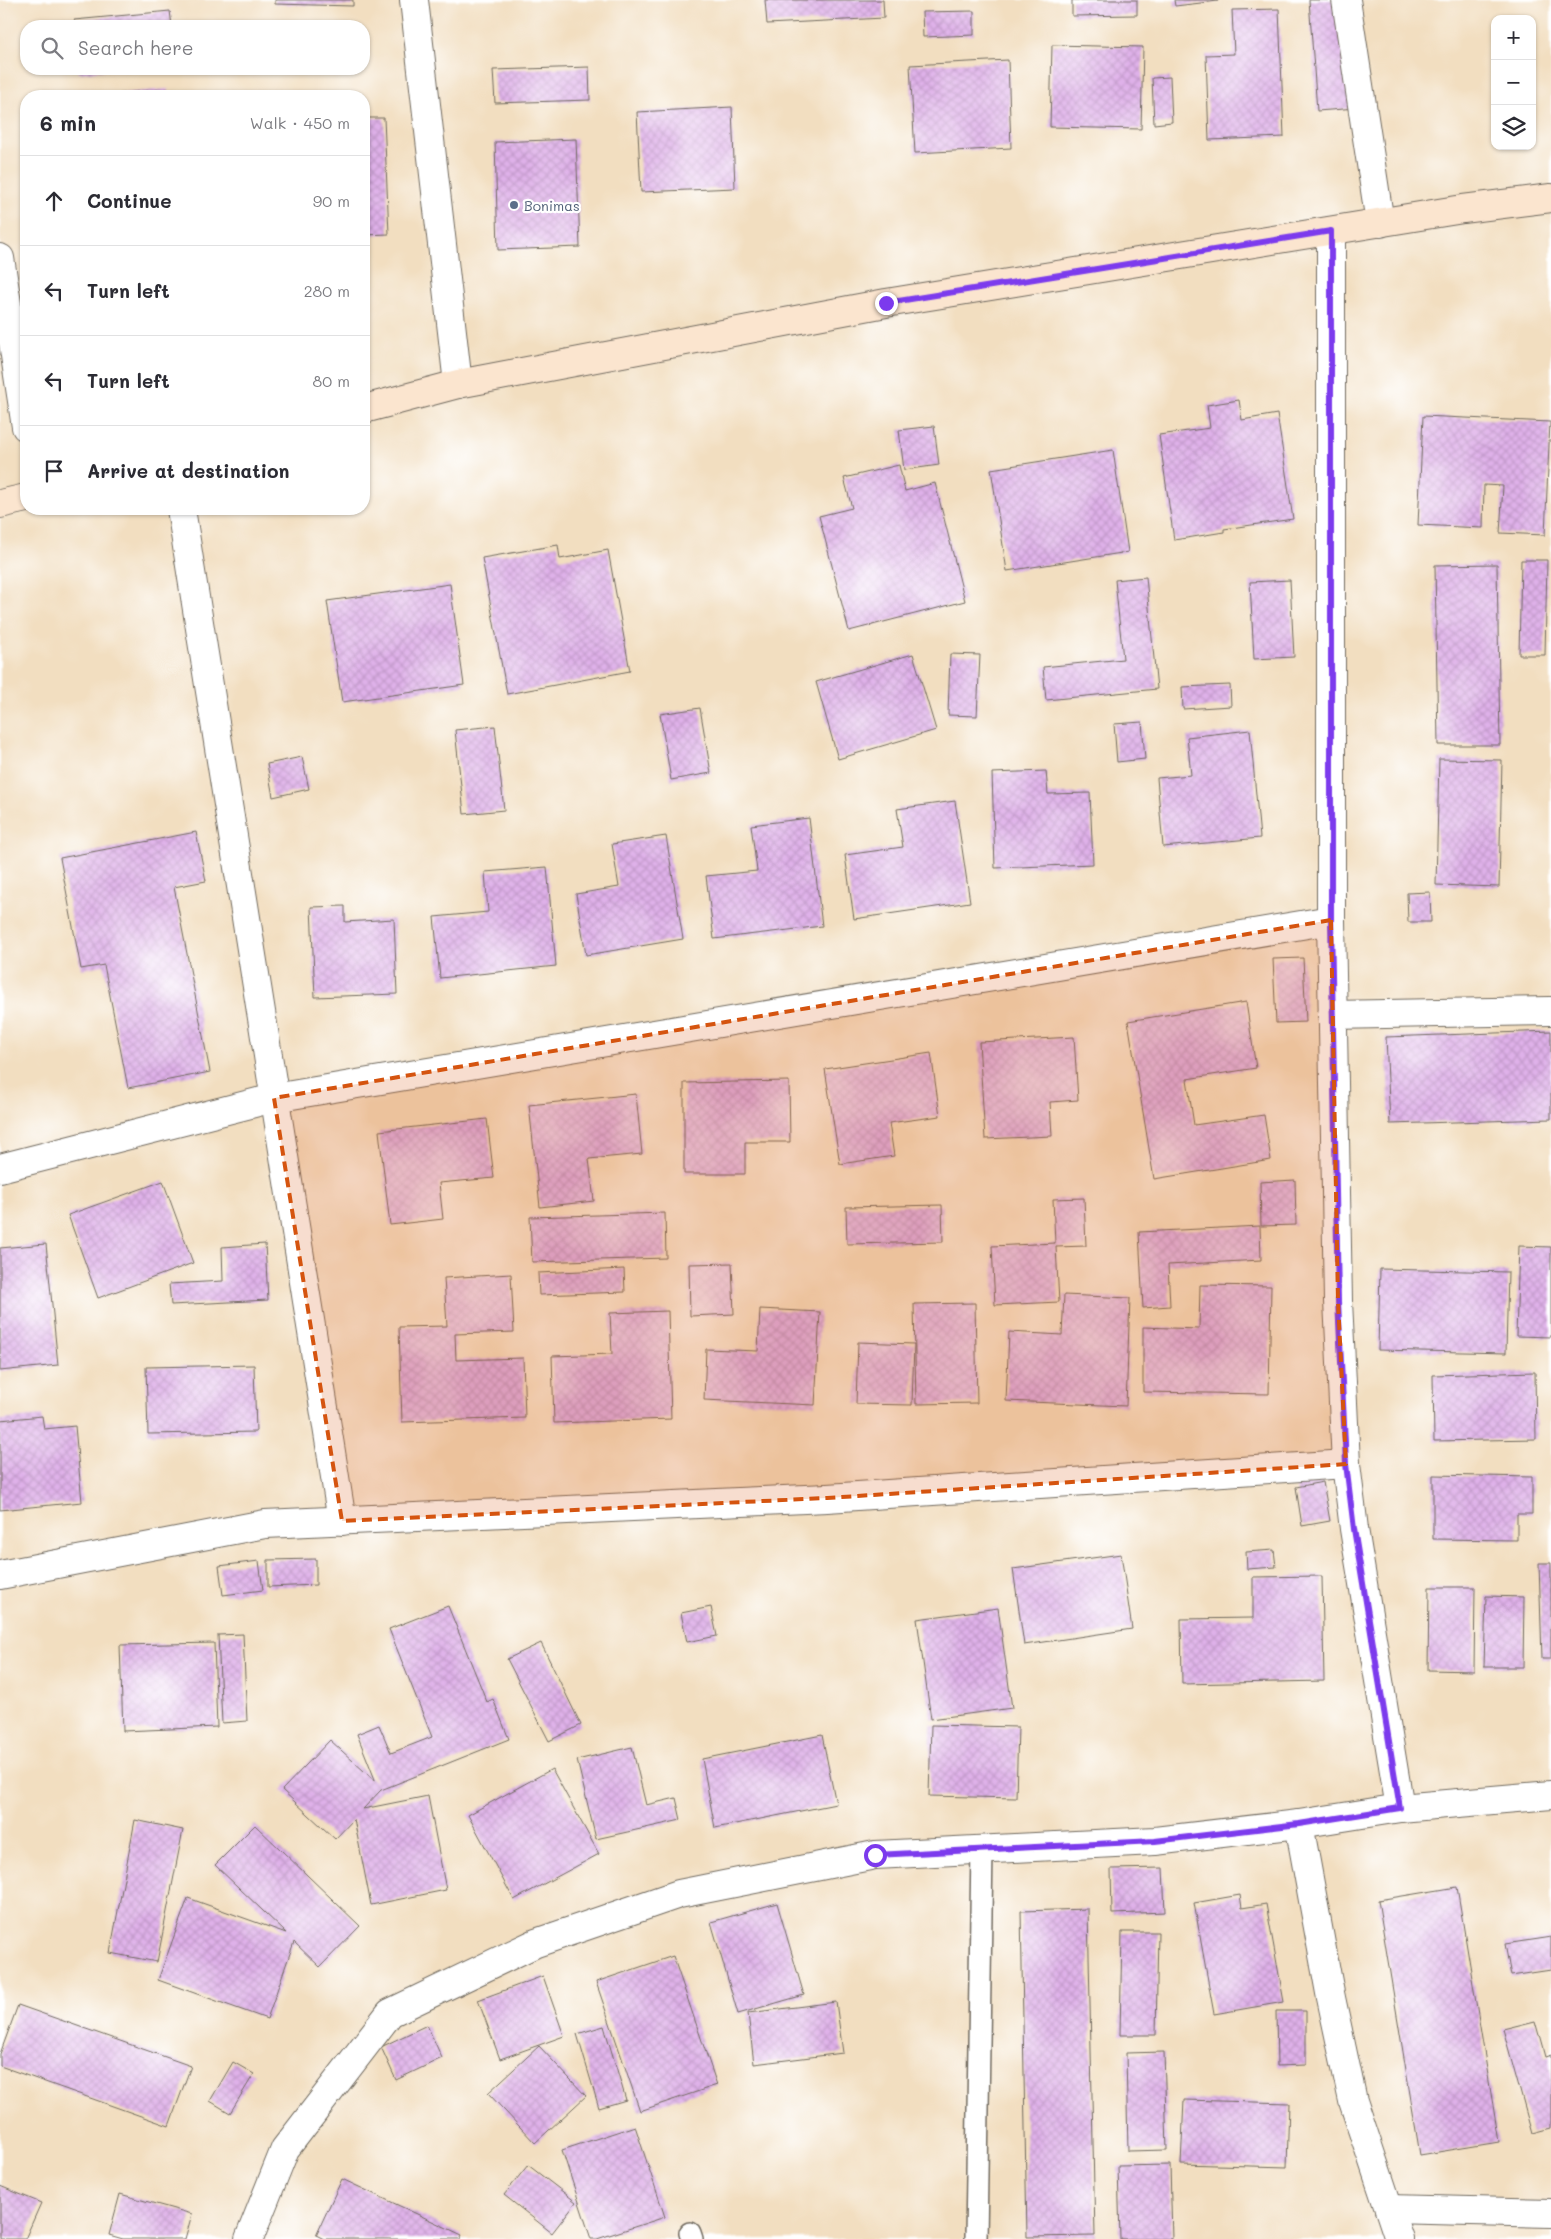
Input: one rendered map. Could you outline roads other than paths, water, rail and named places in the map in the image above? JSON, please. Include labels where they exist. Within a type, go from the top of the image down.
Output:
[{"type":"main road","points":[[370,407],[458,384],[886,303],[1463,209],[1551,198]]},
{"type":"main road","points":[[0,504],[20,499]]},
{"type":"street","points":[[414,0],[458,384]]},
{"type":"street","points":[[1346,0],[1380,223]]},
{"type":"street","points":[[1331,231],[1331,920],[1338,1301],[1346,1464],[1354,1529],[1400,1808]]},
{"type":"street","points":[[0,258],[20,388]]},
{"type":"street","points":[[182,515],[342,1521]]},
{"type":"street","points":[[0,1168],[274,1098],[1331,920]]},
{"type":"street","points":[[1332,1015],[1551,1011]]},
{"type":"street","points":[[0,1575],[265,1524],[826,1498],[1346,1464]]},
{"type":"street","points":[[249,2239],[285,2148],[390,2013],[536,1943],[679,1894],[875,1855],[1155,1841],[1299,1824],[1400,1808],[1551,1795]]},
{"type":"street","points":[[1299,1824],[1330,1993],[1353,2101],[1398,2239]]},
{"type":"street","points":[[1389,2209],[1551,2212]]},
{"type":"lane","points":[[976,2239],[982,1849]]},
{"type":"place","name":"Bonimas","points":[[514,205]]}]
